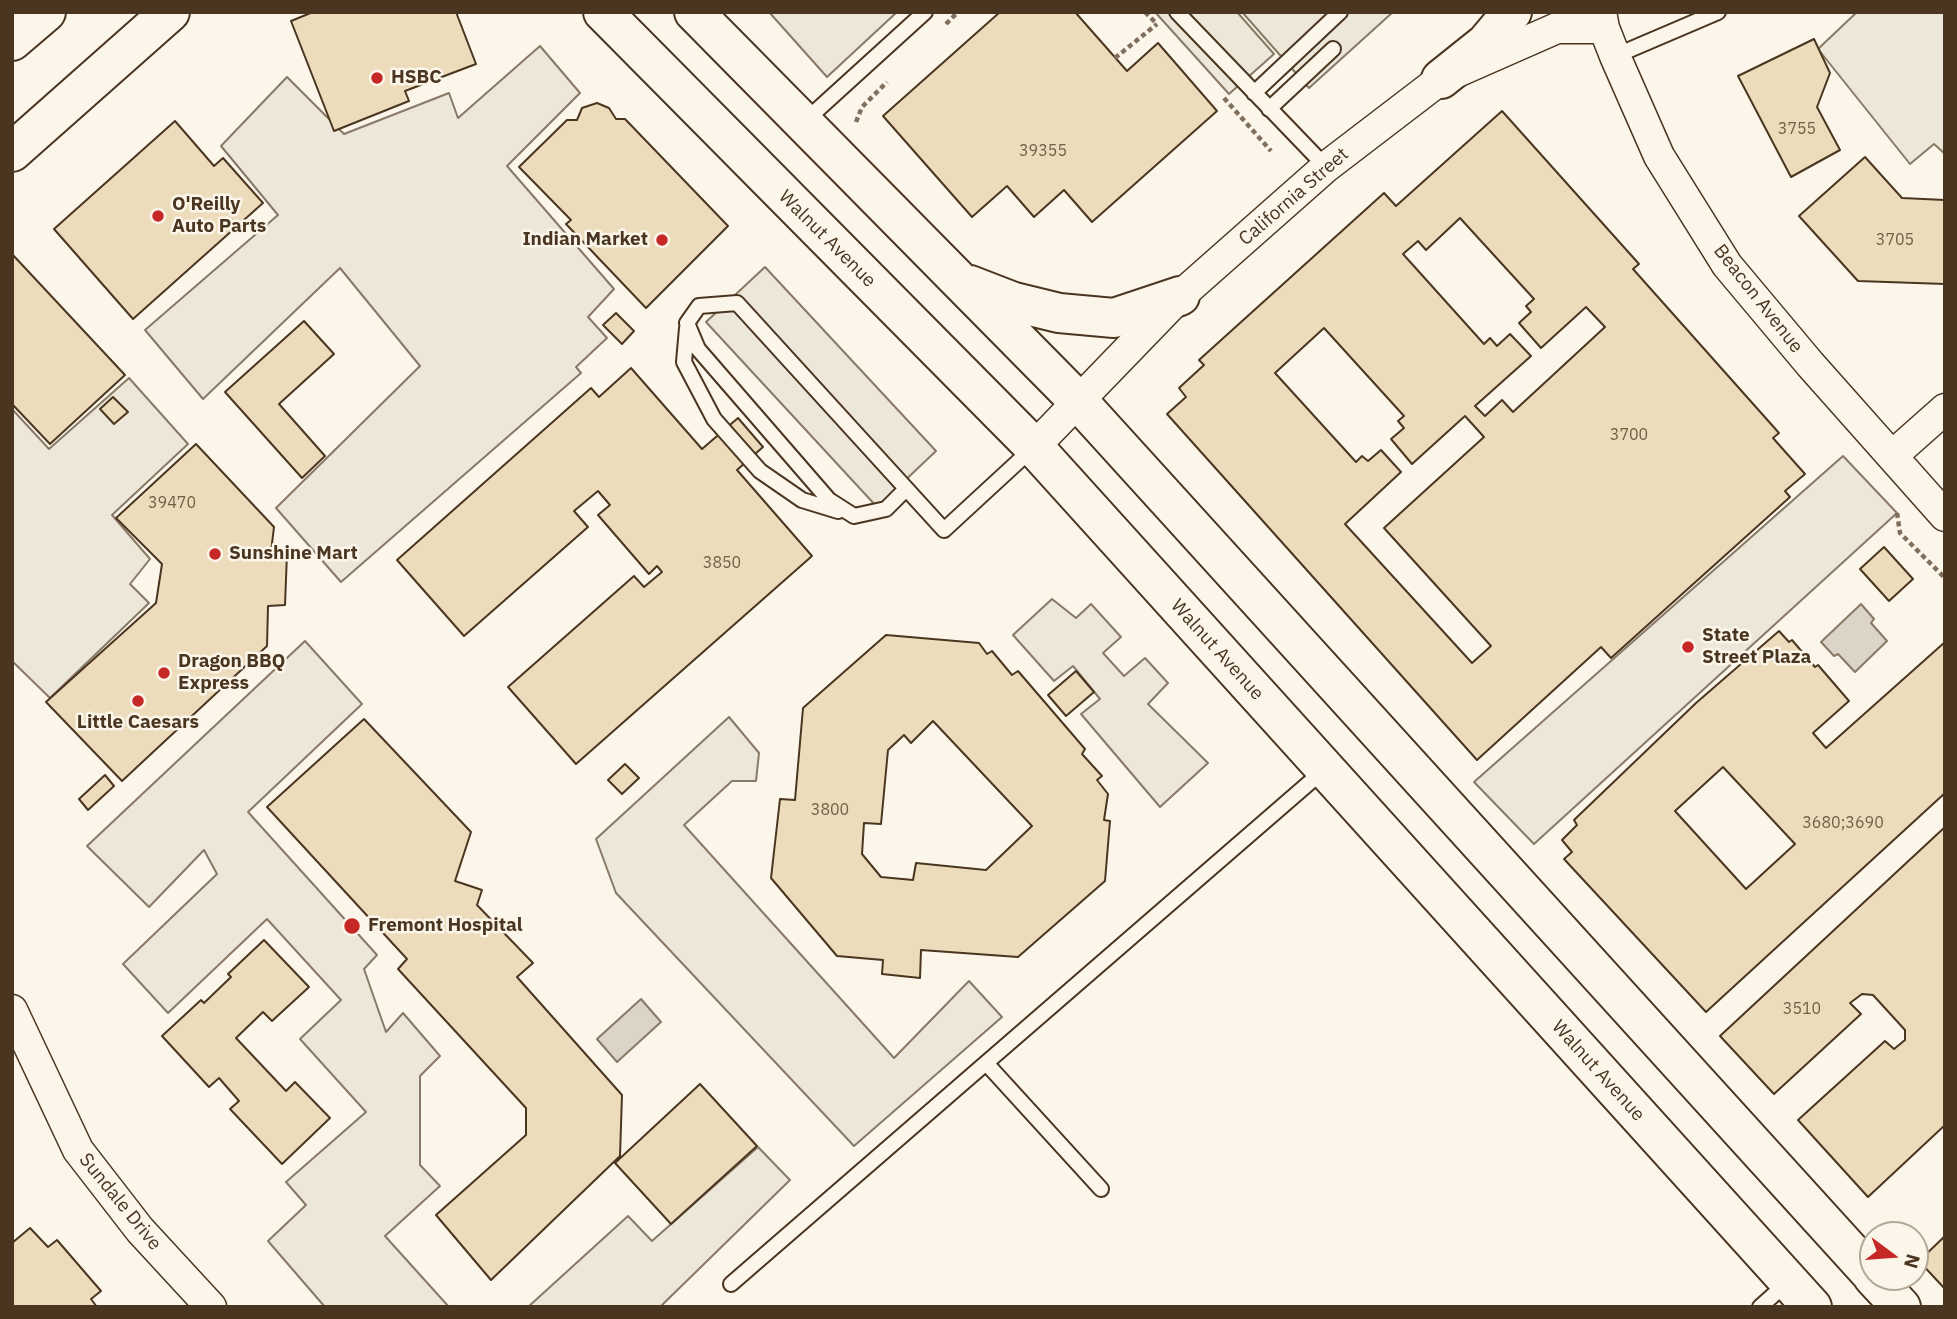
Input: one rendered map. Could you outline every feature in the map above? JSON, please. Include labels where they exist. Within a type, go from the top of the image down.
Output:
[{"type":"main road","points":[[12,41],[46,12]]},
{"type":"main road","points":[[12,152],[170,12]]},
{"type":"main road","name":"Walnut Avenue","points":[[603,12],[1034,447],[1800,1294]]},
{"type":"main road","points":[[694,12],[1079,402],[1859,1262]]},
{"type":"main road","points":[[1441,79],[1486,43],[1512,12]]},
{"type":"main road","points":[[961,282],[1014,302],[1059,313],[1114,318],[1180,296]]},
{"type":"main road","points":[[1886,1291],[1900,1307]]},
{"type":"street","name":"California Street","points":[[1034,447],[1180,296],[1326,167],[1441,79],[1557,29],[1602,16]]},
{"type":"street","name":"Beacon Avenue","points":[[1602,16],[1615,56],[1660,156],[1727,265],[1810,364],[1945,516]]},
{"type":"street","points":[[1892,456],[1945,409]]},
{"type":"street","name":"Sundale Drive","points":[[12,1010],[78,1150],[140,1230],[211,1307]]},
{"type":"lane","points":[[803,123],[925,12]]},
{"type":"lane","points":[[1177,12],[1326,167]]},
{"type":"lane","points":[[1254,93],[1340,12]]},
{"type":"lane","points":[[1615,56],[1718,12]]},
{"type":"lane","points":[[1269,109],[1333,49]]},
{"type":"lane","points":[[906,489],[886,509],[854,516],[803,500],[760,471],[714,419],[684,362],[687,323],[699,306],[737,303],[944,530],[1034,447]]},
{"type":"lane","points":[[687,323],[698,349],[829,500],[854,516]]},
{"type":"lane","points":[[732,1284],[1325,769]]},
{"type":"lane","points":[[986,1063],[1101,1189]]},
{"type":"lane","points":[[1760,1307],[1800,1294]]},
{"type":"path","points":[[1115,58],[1157,24]]},
{"type":"path","points":[[1897,513],[1900,534],[1945,578]]},
{"type":"shaded area","points":[[769,12],[897,12],[827,77]]},
{"type":"shaded area","points":[[1155,12],[1237,12],[1274,54],[1229,94]]},
{"type":"shaded area","points":[[1242,12],[1393,12],[1309,88]]},
{"type":"shaded area","points":[[1857,12],[1945,12],[1945,154],[1934,144],[1910,164],[1818,49]]},
{"type":"shaded area","points":[[540,46],[580,93],[507,166],[614,289],[588,317],[607,338],[576,367],[581,373],[341,582],[276,508],[420,366],[340,268],[203,399],[145,330],[278,215],[221,146],[287,77],[344,134],[449,93],[458,118]]},
{"type":"shaded area","points":[[765,267],[936,451],[877,507],[706,322]]},
{"type":"shaded area","points":[[129,378],[188,444],[112,515],[150,559],[130,584],[149,603],[50,698],[12,661],[12,409],[49,449]]},
{"type":"shaded area","name":"State Street Plaza","points":[[1843,456],[1897,513],[1534,844],[1474,782]]},
{"type":"shaded area","points":[[1052,599],[1076,618],[1091,604],[1121,637],[1103,653],[1124,676],[1145,658],[1168,683],[1148,704],[1208,763],[1160,807],[1081,714],[1100,699],[1073,666],[1054,681],[1013,635]]},
{"type":"shaded area","points":[[1861,604],[1874,619],[1871,623],[1887,641],[1855,672],[1838,654],[1834,656],[1821,642]]},
{"type":"shaded area","points":[[305,641],[362,704],[248,812],[377,955],[364,969],[386,1032],[403,1013],[440,1056],[420,1076],[420,1165],[440,1186],[385,1236],[449,1307],[325,1307],[268,1241],[306,1205],[286,1182],[366,1112],[300,1039],[341,1000],[267,919],[168,1013],[123,964],[217,874],[204,850],[149,907],[87,846]]},
{"type":"shaded area","points":[[729,717],[759,753],[756,781],[732,781],[684,825],[894,1058],[969,981],[1002,1017],[854,1146],[616,893],[596,839]]},
{"type":"shaded area","points":[[641,999],[661,1022],[617,1062],[597,1039]]},
{"type":"shaded area","points":[[758,1147],[790,1180],[660,1307],[528,1307],[628,1216],[652,1241]]},
{"type":"building","name":"HSBC","points":[[313,12],[456,12],[476,64],[405,91],[409,101],[334,131],[291,21]]},
{"type":"building","points":[[1000,12],[1075,12],[1127,71],[1158,43],[1217,111],[1092,222],[1064,190],[1034,217],[1007,186],[972,217],[883,116]]},
{"type":"building","points":[[1814,39],[1830,73],[1817,107],[1840,150],[1791,177],[1738,76]]},
{"type":"building","points":[[597,103],[609,108],[616,119],[625,119],[728,226],[646,308],[566,224],[571,220],[519,167],[567,120],[577,120],[582,108]]},
{"type":"building","points":[[1502,111],[1639,264],[1633,269],[1779,433],[1773,438],[1805,474],[1785,491],[1790,497],[1611,658],[1601,647],[1477,760],[1167,414],[1186,397],[1179,388],[1204,365],[1199,360],[1384,193],[1396,206]],"holes":[[[1460,218],[1534,299],[1526,306],[1531,312],[1519,323],[1541,348],[1586,307],[1605,327],[1513,412],[1502,400],[1485,416],[1475,406],[1531,356],[1510,334],[1497,346],[1490,338],[1484,344],[1403,254],[1418,241],[1426,250]],[[1324,328],[1404,416],[1398,421],[1404,428],[1391,439],[1412,464],[1465,416],[1484,437],[1384,528],[1491,646],[1472,663],[1345,524],[1401,472],[1381,450],[1368,461],[1362,456],[1356,462],[1275,373]]]},
{"type":"building","name":"O'Reilly Auto Parts","points":[[175,121],[214,166],[223,158],[263,203],[133,319],[54,229]]},
{"type":"building","points":[[1865,157],[1902,198],[1945,200],[1945,284],[1858,281],[1799,216]]},
{"type":"building","points":[[12,254],[125,375],[50,444],[12,404]]},
{"type":"building","points":[[616,313],[634,331],[622,344],[603,325]]},
{"type":"building","points":[[304,321],[334,354],[279,404],[325,456],[302,478],[225,392]]},
{"type":"building","points":[[631,368],[702,449],[738,418],[763,447],[737,470],[812,556],[576,764],[508,687],[634,576],[644,587],[662,572],[657,566],[649,574],[598,515],[610,505],[598,491],[574,511],[588,527],[464,636],[397,560],[591,388],[599,397]]},
{"type":"building","points":[[113,397],[128,412],[114,424],[100,409]]},
{"type":"building","points":[[196,444],[274,527],[271,552],[287,553],[285,605],[268,606],[267,646],[122,781],[46,702],[156,603],[162,564],[116,518]]},
{"type":"building","points":[[1884,547],[1913,579],[1889,601],[1860,569]]},
{"type":"building","points":[[1779,631],[1789,642],[1792,640],[1815,667],[1818,665],[1849,701],[1813,733],[1826,748],[1945,642],[1945,793],[1706,1012],[1564,859],[1572,852],[1562,840],[1577,825],[1574,820],[1696,703]],"holes":[[[1723,767],[1795,844],[1746,889],[1675,811]]]},
{"type":"building","points":[[886,635],[979,643],[987,654],[992,651],[1012,675],[1018,671],[1085,749],[1082,754],[1102,776],[1097,780],[1108,794],[1104,820],[1110,821],[1105,881],[1018,957],[921,950],[920,978],[882,974],[883,960],[837,956],[771,878],[780,799],[795,800],[803,708]],"holes":[[[933,721],[1032,826],[986,870],[916,863],[913,880],[881,877],[862,854],[864,823],[881,824],[888,750],[904,735],[911,743]]]},
{"type":"building","points":[[1076,671],[1094,692],[1066,716],[1048,695]]},
{"type":"building","points":[[364,719],[471,832],[455,881],[482,890],[477,905],[533,963],[517,977],[622,1095],[620,1156],[491,1280],[436,1215],[526,1135],[526,1108],[398,969],[407,959],[267,807]]},
{"type":"building","points":[[625,764],[639,778],[622,794],[608,780]]},
{"type":"building","points":[[105,775],[114,786],[88,810],[79,799]]},
{"type":"building","points":[[1945,827],[1945,1125],[1868,1197],[1798,1120],[1885,1041],[1894,1049],[1905,1040],[1905,1030],[1873,995],[1862,994],[1850,1003],[1861,1014],[1774,1094],[1720,1036]]},
{"type":"building","points":[[264,940],[309,987],[272,1021],[263,1012],[236,1038],[286,1091],[295,1082],[330,1118],[282,1164],[230,1109],[239,1101],[219,1078],[209,1087],[162,1036],[201,1000],[204,1003],[231,977],[228,974]]},
{"type":"building","points":[[700,1084],[757,1146],[671,1224],[615,1163]]},
{"type":"building","points":[[30,1228],[48,1247],[57,1240],[101,1291],[91,1299],[97,1307],[12,1307],[12,1243]]},
{"type":"building","points":[[1945,1236],[1945,1289],[1929,1272],[1929,1251]]},
{"type":"place","name":"HSBC","points":[[377,78]]},
{"type":"place","name":"O'Reilly Auto Parts","points":[[158,216]]},
{"type":"place","name":"Indian Market","points":[[662,240]]},
{"type":"place","name":"Sunshine Mart","points":[[215,554]]},
{"type":"place","name":"State Street Plaza","points":[[1688,647]]},
{"type":"place","name":"Dragon BBQ Express","points":[[164,673]]},
{"type":"place","name":"Little Caesars","points":[[138,701]]},
{"type":"place","name":"Fremont Hospital","points":[[352,926]]}]
